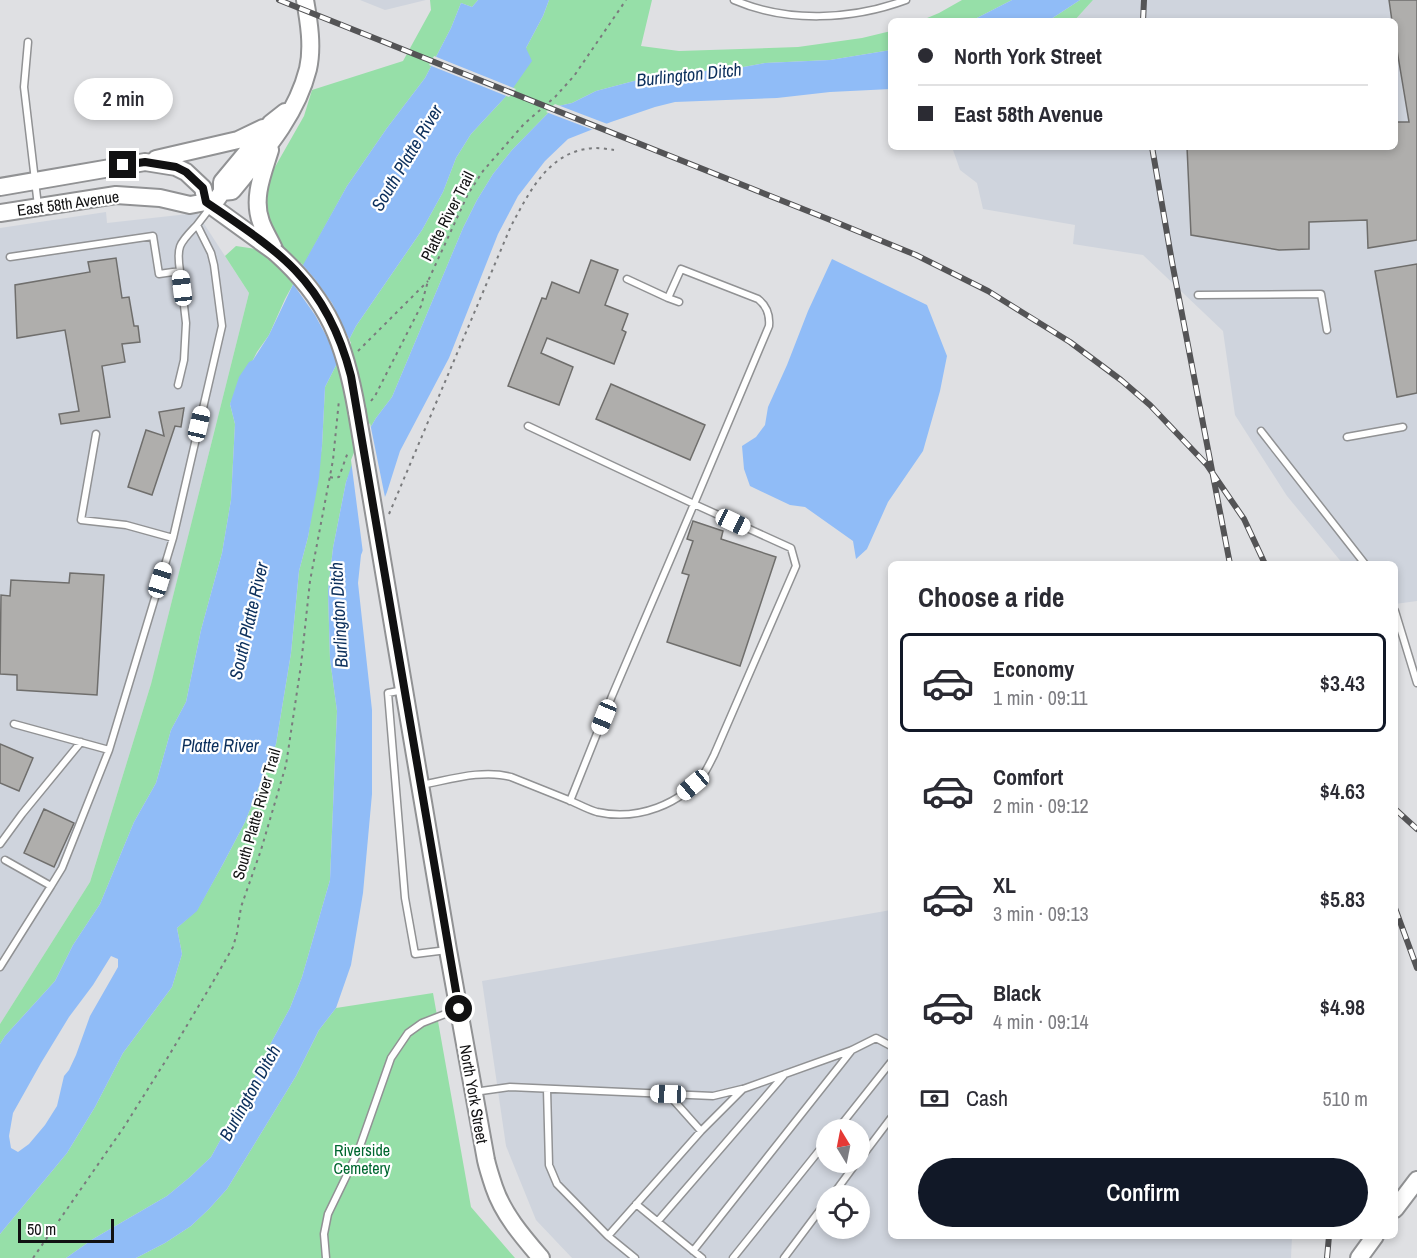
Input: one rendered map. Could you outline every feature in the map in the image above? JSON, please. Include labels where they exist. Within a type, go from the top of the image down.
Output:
[{"type":"main road","points":[[209,204],[222,192],[232,191],[272,142],[294,108],[308,69],[311,42],[306,0]]},
{"type":"main road","points":[[145,162],[252,135],[282,115],[299,95]]},
{"type":"main road","points":[[222,192],[222,182],[271,123]]},
{"type":"main road","points":[[272,142],[257,204],[260,220],[275,252]]},
{"type":"main road","name":"East 58th Avenue","points":[[0,187],[145,162],[176,167],[186,172],[203,188],[209,204],[190,205],[160,198],[116,195],[0,213]]},
{"type":"main road","name":"North York Street","points":[[209,204],[275,252],[298,274],[320,303],[339,338],[362,408],[356,444],[377,528],[486,1160],[494,1188],[509,1216],[541,1258]]},
{"type":"main road","points":[[1398,1205],[1417,1180]]},
{"type":"main road","points":[[1359,1258],[1373,1239]]},
{"type":"lane","points":[[734,0],[774,12],[802,16],[834,16],[862,13],[906,0]]},
{"type":"lane","points":[[28,42],[24,87],[38,207]]},
{"type":"lane","points":[[178,385],[184,360],[186,323],[178,252],[181,243],[197,225],[209,204]]},
{"type":"lane","points":[[0,967],[62,868],[109,750],[173,538],[222,326],[214,265],[211,253],[197,225]]},
{"type":"lane","points":[[10,257],[153,236],[159,274],[180,271]]},
{"type":"lane","points":[[570,801],[612,696],[769,326],[769,318],[763,303],[758,299],[681,269],[668,298]]},
{"type":"lane","points":[[627,279],[679,302]]},
{"type":"lane","points":[[1198,296],[1321,294],[1327,330]]},
{"type":"lane","points":[[420,785],[470,776],[501,774],[595,811],[632,814],[664,806],[693,785],[705,772],[714,756],[796,566],[790,548],[528,426]]},
{"type":"lane","points":[[1347,437],[1403,427]]},
{"type":"lane","points":[[1261,431],[1363,561]]},
{"type":"lane","points":[[96,434],[81,520],[126,525],[173,538]]},
{"type":"lane","points":[[1398,621],[1417,683]]},
{"type":"lane","points":[[404,690],[388,693],[405,898],[415,954],[448,950]]},
{"type":"lane","points":[[14,723],[109,750]]},
{"type":"lane","points":[[0,844],[81,742]]},
{"type":"lane","points":[[5,860],[51,886]]},
{"type":"lane","points":[[326,1258],[324,1234],[328,1214],[358,1152],[391,1058],[408,1033],[422,1023],[459,1009]]},
{"type":"lane","points":[[474,1092],[510,1087],[713,1096],[743,1089],[786,1074],[852,1050],[876,1038],[888,1044]]},
{"type":"lane","points":[[693,1251],[852,1050]]},
{"type":"lane","points":[[846,1119],[888,1066]]},
{"type":"lane","points":[[658,1221],[786,1074]]},
{"type":"lane","points":[[547,1089],[549,1165],[557,1184],[608,1236],[635,1258]]},
{"type":"lane","points":[[608,1236],[701,1131],[743,1089]]},
{"type":"lane","points":[[668,1094],[701,1131]]},
{"type":"lane","points":[[870,1145],[888,1122]]},
{"type":"lane","points":[[734,1258],[816,1155]]},
{"type":"lane","points":[[636,1204],[702,1258]]},
{"type":"lane","points":[[784,1258],[816,1215]]},
{"type":"path","name":"Platte River Trail","points":[[362,408],[375,396],[421,306],[428,281],[468,194],[483,171],[524,124],[555,97],[574,76],[626,0]]},
{"type":"path","points":[[377,528],[382,526],[387,519],[511,226],[530,190],[556,161],[578,151],[596,148],[614,150]]},
{"type":"path","points":[[355,355],[428,281]]},
{"type":"path","name":"South Platte River Trail","points":[[33,1258],[124,1127],[210,987],[237,933],[241,907],[261,850],[286,765],[301,665],[310,580],[333,460],[339,396]]},
{"type":"path","points":[[330,477],[339,477],[356,444]]},
{"type":"shaded area","points":[[360,0],[426,0],[385,10]]},
{"type":"shaded area","points":[[1093,0],[1417,0],[1417,601],[1398,604],[1398,561],[1341,561],[1287,496],[1235,415],[1223,331],[1143,255],[1073,244],[1075,225],[983,209],[977,183],[960,170],[953,150],[1398,150],[1398,18],[1077,18]]},
{"type":"shaded area","points":[[106,212],[107,223],[197,213],[249,293],[151,684],[90,882],[0,1024],[0,228]]},
{"type":"shaded area","points":[[888,911],[888,1239],[1292,1239],[1291,1258],[572,1258],[536,1220],[506,1146],[482,981]]},
{"type":"green space","points":[[430,0],[478,0],[472,7],[461,3],[451,28],[425,78],[347,186],[230,404],[235,424],[231,500],[222,553],[201,630],[186,702],[171,730],[156,783],[134,822],[100,904],[73,945],[55,981],[0,1044],[0,1024],[90,882],[151,684],[249,293],[225,256],[236,246],[275,252],[263,202],[267,181],[304,116],[312,90],[403,61],[431,10]]},
{"type":"green space","points":[[549,0],[652,0],[641,46],[679,51],[798,47],[862,38],[888,32],[888,50],[830,60],[765,63],[738,68],[670,74],[596,91],[572,103],[554,107],[512,150],[493,174],[463,228],[392,397],[362,442],[346,482],[333,548],[328,591],[330,659],[337,711],[330,880],[302,977],[290,1008],[211,1157],[190,1177],[167,1196],[93,1239],[66,1258],[0,1258],[0,1234],[67,1153],[95,1107],[123,1053],[172,987],[182,954],[177,928],[197,910],[223,864],[245,822],[276,744],[291,653],[299,571],[308,537],[322,446],[325,387],[356,326],[422,230],[443,192],[456,158],[471,134],[511,91],[526,48]]},
{"type":"green space","points":[[962,0],[1012,0],[977,18],[927,18]]},
{"type":"green space","points":[[1080,0],[1093,0],[1077,18],[1053,18]]},
{"type":"green space","name":"Riverside Cemetery","points":[[433,993],[471,1207],[515,1258],[136,1258],[191,1226],[227,1189],[296,1076],[319,1030],[336,1008]]},
{"type":"water","name":"Platte River","points":[[478,0],[549,0],[526,48],[532,61],[511,91],[471,134],[456,158],[443,192],[422,230],[356,326],[325,387],[319,478],[299,571],[291,653],[276,744],[245,822],[223,864],[197,911],[177,928],[182,954],[172,987],[123,1053],[95,1107],[67,1153],[0,1234],[0,1044],[55,981],[73,945],[100,904],[134,822],[156,783],[171,730],[186,702],[201,630],[222,553],[231,500],[235,424],[230,404],[239,377],[269,335],[298,274],[347,186],[425,78],[451,28],[461,3],[472,7]],"holes":[[[111,956],[118,959],[118,967],[90,1016],[76,1055],[64,1076],[57,1106],[29,1144],[18,1152],[11,1148],[9,1136],[13,1113],[69,1017]]]},
{"type":"water","points":[[1012,0],[1080,0],[1053,18],[977,18]]},
{"type":"water","name":"Burlington Ditch","points":[[888,50],[888,89],[777,98],[675,102],[655,107],[568,139],[545,161],[518,196],[498,234],[449,358],[400,451],[387,492],[361,555],[358,583],[372,710],[372,794],[363,893],[351,965],[336,1008],[319,1030],[296,1076],[227,1189],[191,1226],[136,1258],[66,1258],[93,1239],[167,1196],[211,1157],[290,1008],[302,977],[330,880],[337,711],[330,659],[328,591],[333,548],[346,482],[362,442],[392,397],[463,228],[493,174],[512,150],[554,107],[572,103],[596,91],[670,74],[738,68],[765,63],[830,60]]},
{"type":"water","points":[[832,259],[927,305],[947,356],[923,451],[888,502],[867,549],[856,559],[853,541],[805,507],[790,505],[750,486],[744,469],[742,446],[756,437],[765,425],[768,407]]},
{"type":"pier","points":[[434,56],[516,89],[509,97],[429,65]]},
{"type":"pier","points":[[555,104],[610,125],[596,131],[546,112]]},
{"type":"pier","points":[[301,263],[332,303],[351,343],[338,367],[329,341],[315,315],[291,281]]},
{"type":"pier","points":[[370,423],[386,502],[363,553],[351,460],[359,440]]},
{"type":"building","points":[[1389,0],[1417,0],[1417,240],[1368,248],[1367,220],[1309,222],[1309,249],[1279,250],[1191,235],[1187,150],[1398,150],[1398,122],[1409,122],[1398,56],[1398,18],[1392,18]]},
{"type":"building","points":[[116,258],[122,298],[129,297],[134,326],[138,326],[140,342],[122,344],[125,362],[102,366],[110,417],[61,424],[59,414],[79,411],[65,330],[17,338],[15,285],[90,272],[88,262]]},
{"type":"building","points":[[591,260],[618,270],[605,305],[628,314],[622,330],[626,332],[614,364],[547,338],[541,353],[573,367],[559,405],[508,386],[542,298],[546,299],[552,282],[579,293]]},
{"type":"building","points":[[1417,264],[1417,393],[1397,397],[1375,271]]},
{"type":"building","points":[[611,384],[705,425],[690,460],[596,419]]},
{"type":"building","points":[[184,408],[181,427],[175,426],[152,495],[128,487],[146,430],[164,436],[159,412]]},
{"type":"building","points":[[693,521],[723,531],[721,539],[776,557],[740,666],[667,642],[689,575],[682,573],[693,541],[687,539]]},
{"type":"building","points":[[70,573],[104,575],[97,695],[17,690],[17,675],[0,674],[1,595],[10,596],[11,580],[69,583]]},
{"type":"building","points":[[0,744],[33,758],[19,791],[0,783]]},
{"type":"building","points":[[44,809],[74,823],[54,867],[24,853]]},
{"type":"railway","points":[[279,0],[916,255],[988,291],[1070,342],[1150,405],[1207,465],[1244,519],[1264,561]]},
{"type":"railway","points":[[1143,18],[1144,0]]},
{"type":"railway","points":[[1153,150],[1229,561]]},
{"type":"railway","points":[[1398,812],[1417,829]]},
{"type":"railway","points":[[1398,916],[1417,968]]},
{"type":"railway","points":[[1327,1258],[1329,1239]]},
{"type":"route","points":[[123,165],[145,162],[176,167],[186,172],[203,188],[206,202],[275,252],[293,268],[313,292],[339,338],[351,376],[459,1009]]},
{"type":"water label","name":"South Platte River","points":[[407,158]]},
{"type":"water label","name":"South Platte River","points":[[249,621]]}]
